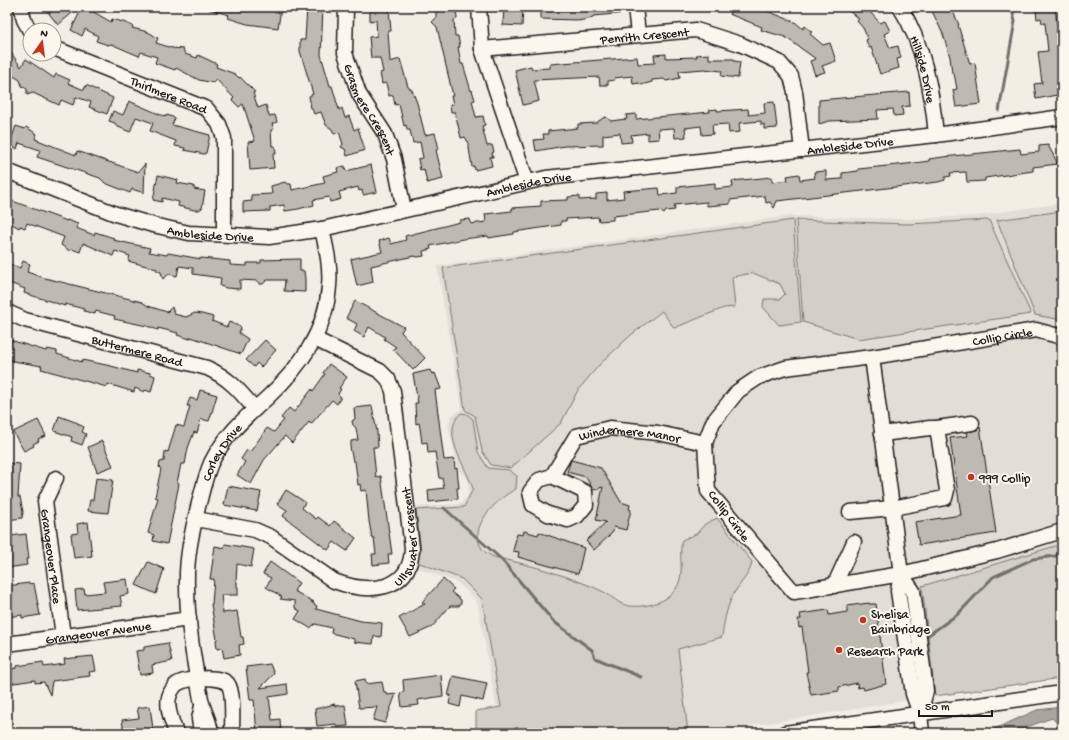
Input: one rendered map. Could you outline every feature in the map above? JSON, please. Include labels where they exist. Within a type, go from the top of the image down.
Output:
[{"type":"street","points":[[21,7],[25,22]]},
{"type":"street","name":"Grasmere Crescent","points":[[346,7],[345,53],[359,94],[385,134],[394,159],[404,210]]},
{"type":"street","points":[[479,7],[482,49],[528,182]]},
{"type":"street","points":[[635,7],[638,34]]},
{"type":"street","name":"Hillside Drive","points":[[900,7],[914,36],[930,83],[936,135]]},
{"type":"street","name":"Penrith Crescent","points":[[482,49],[696,30],[740,44],[779,62],[791,76],[795,92],[802,150]]},
{"type":"street","name":"Thirlmere Road","points":[[62,51],[207,109],[219,124],[224,138],[224,234]]},
{"type":"street","name":"Ambleside Drive","points":[[7,171],[116,214],[152,225],[189,233],[269,237],[322,229],[546,178],[936,135],[1062,117]]},
{"type":"street","name":"Corley Drive","points":[[212,733],[210,720],[202,706],[189,619],[187,585],[188,557],[196,519],[211,464],[223,443],[241,422],[278,387],[302,360],[320,329],[330,286],[328,261],[322,229]]},
{"type":"street","name":"Buttermere Road","points":[[7,312],[25,320],[207,368],[222,374],[255,409]]},
{"type":"street","name":"Collip Circle","points":[[1062,336],[1036,330],[872,357],[785,368],[760,377],[738,391],[713,422],[705,443],[708,491],[794,592],[901,574],[997,551],[1062,531]]},
{"type":"street","name":"Ullswater Crescent","points":[[196,519],[255,530],[271,537],[334,581],[342,584],[370,589],[392,584],[400,578],[411,558],[412,548],[393,390],[388,379],[380,372],[314,339]]},
{"type":"street","points":[[872,357],[901,574],[898,591],[913,694],[920,714],[922,733]]},
{"type":"street","points":[[882,434],[972,423]]},
{"type":"street","name":"Windermere Manor","points":[[552,476],[576,436],[610,428],[658,433],[705,443]]},
{"type":"street","points":[[850,512],[892,508],[945,498],[947,490],[937,428]]},
{"type":"street","name":"Grangeover Place","points":[[56,478],[45,502],[63,636]]},
{"type":"street","points":[[834,586],[854,542]]},
{"type":"street","points":[[901,574],[913,591],[926,691],[920,714]]},
{"type":"street","name":"Grangeover Avenue","points":[[7,644],[189,619]]},
{"type":"street","points":[[176,733],[168,706],[170,693],[177,684],[215,678],[223,680],[228,684],[230,692],[232,733]]},
{"type":"street","points":[[785,733],[1062,694]]},
{"type":"street","name":"Corley Drive","points":[[201,733],[199,719],[202,706]]},
{"type":"shaded area","points":[[1062,203],[1062,678],[935,696],[706,733],[508,733],[496,705],[477,601],[458,583],[415,567],[421,551],[413,507],[459,504],[466,498],[469,489],[467,479],[459,471],[448,425],[451,416],[462,409],[437,266],[789,216],[906,219],[975,216]]},
{"type":"shaded area","points":[[1062,211],[1062,320],[1035,315],[997,220]]},
{"type":"shaded area","points":[[793,220],[801,322],[779,325],[763,307],[764,299],[780,299],[785,294],[780,284],[753,273],[732,277],[735,307],[724,308],[674,328],[662,311],[631,335],[600,364],[578,390],[561,423],[511,468],[491,465],[482,451],[475,416],[465,410],[443,268]]},
{"type":"shaded area","points":[[796,220],[907,224],[989,220],[1031,314],[858,339],[803,322]]},
{"type":"shaded area","points":[[461,413],[467,414],[473,419],[478,452],[488,468],[509,470],[517,476],[516,489],[493,506],[481,523],[478,532],[479,541],[483,550],[494,557],[536,567],[564,576],[604,592],[622,604],[628,606],[643,606],[651,604],[671,595],[680,578],[682,540],[696,534],[705,524],[717,518],[752,562],[749,572],[734,592],[730,602],[722,637],[678,649],[688,733],[481,733],[476,727],[476,711],[501,707],[482,599],[462,579],[417,562],[421,551],[416,510],[464,507],[473,489],[456,450],[454,440],[453,430],[455,421]]},
{"type":"shaded area","points":[[1062,544],[1062,678],[935,696],[922,586]]},
{"type":"shaded area","points":[[1062,707],[1062,728],[1052,718],[1010,733],[985,733],[1037,710]]},
{"type":"building","points":[[51,7],[67,7],[72,13],[62,22],[56,22],[47,11]]},
{"type":"building","points":[[208,7],[281,8],[278,28],[247,24],[228,18],[229,15],[208,9]]},
{"type":"building","points":[[307,7],[323,7],[321,55],[330,86],[332,86],[339,110],[342,108],[345,118],[349,116],[354,130],[358,128],[365,150],[347,156],[345,149],[341,147],[343,144],[339,132],[334,134],[332,129],[326,125],[321,112],[314,114],[311,108],[309,96],[313,94],[300,51],[300,40],[305,40]]},
{"type":"building","points":[[456,7],[457,19],[454,20],[455,36],[458,36],[461,64],[463,64],[475,100],[472,101],[476,117],[483,116],[485,125],[482,126],[487,146],[492,145],[494,152],[492,153],[493,157],[490,157],[492,166],[475,170],[474,166],[472,167],[468,142],[465,137],[461,138],[455,112],[451,112],[450,105],[453,104],[451,96],[453,96],[437,27],[432,22],[436,18],[436,9]]},
{"type":"building","points":[[504,7],[523,7],[522,26],[503,25]]},
{"type":"building","points":[[541,7],[627,7],[627,13],[593,16],[593,18],[578,21],[541,19]]},
{"type":"building","points":[[732,7],[757,7],[795,22],[803,29],[805,26],[812,32],[810,34],[823,45],[830,43],[836,61],[822,66],[825,72],[815,75],[810,61],[816,59],[785,37],[761,30],[762,27],[729,14]]},
{"type":"building","points":[[844,7],[876,7],[870,12],[880,23],[885,21],[890,31],[884,34],[890,48],[898,46],[901,58],[897,59],[899,68],[880,74],[871,47],[869,48],[866,40],[868,39],[863,28],[857,21],[859,19]]},
{"type":"building","points":[[935,7],[951,7],[959,25],[970,64],[975,63],[981,104],[956,107],[953,90],[957,89],[954,73],[952,73],[950,57],[943,34],[931,9]]},
{"type":"building","points":[[1039,7],[1055,7],[1057,25],[1062,25],[1062,94],[1036,99],[1034,84],[1042,83],[1038,52],[1048,51],[1045,23],[1042,23],[1041,18],[1037,19],[1036,11],[1040,10]]},
{"type":"building","points":[[82,8],[92,11],[111,22],[112,19],[133,26],[132,28],[148,32],[158,38],[156,43],[172,48],[183,49],[185,54],[197,58],[198,55],[217,64],[216,67],[235,74],[239,78],[240,77],[255,92],[253,93],[258,108],[266,105],[269,116],[275,115],[277,122],[272,124],[274,129],[271,130],[272,146],[275,146],[276,154],[273,154],[274,168],[250,170],[248,142],[255,141],[243,104],[239,107],[232,100],[234,98],[216,79],[214,83],[199,80],[176,68],[175,70],[155,63],[157,57],[141,52],[139,56],[111,44],[108,45],[96,41],[98,36],[85,29],[82,36],[71,30]]},
{"type":"building","points":[[389,9],[391,31],[388,31],[390,62],[400,59],[408,87],[412,90],[417,103],[425,135],[435,133],[439,149],[436,150],[443,179],[427,183],[424,169],[420,170],[418,159],[423,158],[420,142],[413,143],[410,130],[407,130],[406,125],[404,126],[399,104],[395,105],[393,95],[389,96],[386,83],[382,84],[380,73],[383,72],[380,58],[371,58],[369,37],[377,36],[376,20],[370,21],[370,10]]},
{"type":"building","points":[[7,47],[21,67],[24,62],[30,62],[54,78],[56,74],[70,80],[68,83],[84,90],[86,85],[113,98],[107,114],[89,107],[91,102],[76,97],[73,105],[61,100],[59,105],[33,93],[27,95],[27,89],[22,86],[20,80],[7,72]]},
{"type":"building","points":[[666,54],[666,58],[697,57],[696,55],[709,54],[709,59],[734,59],[734,61],[740,62],[738,78],[721,76],[722,71],[704,69],[679,71],[680,78],[666,81],[664,79],[652,80],[652,82],[641,85],[639,83],[633,84],[632,76],[614,78],[615,80],[608,81],[608,85],[600,85],[599,77],[534,80],[539,101],[523,105],[515,70],[531,66],[532,69],[550,68],[550,64],[637,57],[638,64],[655,63],[654,55]]},
{"type":"building","points":[[909,92],[910,106],[902,107],[903,115],[894,116],[893,109],[877,110],[878,119],[829,121],[819,124],[819,100]]},
{"type":"building","points":[[129,101],[161,115],[167,115],[175,118],[172,125],[210,135],[206,153],[204,154],[184,150],[185,148],[175,146],[176,141],[150,131],[153,123],[136,117],[130,132],[109,121],[113,111],[123,115]]},
{"type":"building","points":[[774,102],[777,128],[764,129],[764,124],[761,125],[761,121],[739,123],[740,132],[729,133],[728,124],[712,125],[713,134],[702,135],[701,126],[685,128],[686,137],[675,138],[674,128],[658,129],[659,139],[648,140],[648,133],[631,135],[632,142],[621,143],[620,133],[603,135],[603,145],[565,146],[536,151],[534,140],[544,139],[543,134],[548,134],[548,131],[578,128],[578,124],[596,123],[606,117],[611,121],[627,119],[626,115],[636,114],[636,119],[710,112],[709,110],[717,109],[717,111],[748,109],[749,115],[765,113],[764,103]]},
{"type":"building","points":[[16,126],[25,129],[26,127],[37,134],[35,139],[76,155],[77,151],[138,172],[145,164],[144,193],[132,189],[130,193],[105,183],[100,178],[37,157],[40,150],[19,143],[17,149],[9,146]]},
{"type":"building","points":[[1048,145],[1058,164],[1033,167],[1033,171],[985,178],[985,181],[967,182],[966,172],[950,173],[951,176],[945,177],[945,180],[938,182],[777,201],[774,208],[770,202],[766,203],[765,196],[730,200],[730,204],[707,206],[707,202],[674,205],[675,210],[666,211],[664,214],[660,211],[613,216],[613,220],[599,221],[598,217],[566,219],[566,221],[561,221],[561,225],[514,232],[514,234],[489,238],[488,236],[463,239],[430,246],[431,249],[423,251],[424,256],[414,256],[371,266],[373,282],[357,286],[351,259],[382,252],[379,241],[389,238],[391,244],[406,240],[405,236],[460,222],[460,220],[470,219],[471,224],[486,222],[485,214],[512,211],[512,208],[541,206],[541,201],[568,200],[568,197],[579,196],[579,200],[596,199],[596,194],[607,193],[607,200],[624,198],[623,191],[659,188],[660,195],[677,193],[677,187],[715,183],[715,189],[733,187],[732,181],[772,177],[772,182],[788,180],[787,176],[799,174],[800,180],[815,178],[814,172],[826,171],[826,180],[842,179],[842,173],[858,171],[858,169],[929,161],[929,159],[943,157],[1020,149],[1021,154],[1039,152],[1039,146]]},
{"type":"building","points":[[371,165],[377,192],[363,195],[362,190],[359,191],[358,187],[339,192],[341,199],[330,202],[329,197],[313,200],[314,205],[298,209],[285,211],[284,205],[270,207],[270,211],[243,212],[243,202],[252,201],[251,195],[272,194],[271,186],[285,182],[287,184],[291,184],[292,190],[325,183],[323,176],[338,172],[337,168],[345,166],[346,171]]},
{"type":"building","points":[[158,175],[178,180],[177,183],[194,186],[194,189],[205,191],[202,208],[199,210],[194,210],[178,206],[179,202],[162,198],[162,202],[153,200]]},
{"type":"building","points":[[7,199],[78,224],[76,228],[94,235],[95,232],[114,238],[113,240],[150,248],[149,252],[167,255],[168,253],[201,259],[230,261],[230,265],[247,266],[247,263],[261,263],[261,260],[300,259],[300,271],[304,271],[305,292],[284,291],[285,280],[267,280],[263,284],[260,284],[258,281],[240,280],[240,289],[226,288],[220,286],[221,278],[193,274],[193,268],[179,266],[177,276],[169,274],[163,279],[161,272],[157,271],[157,269],[128,261],[130,256],[115,251],[113,256],[83,243],[80,252],[72,249],[70,251],[61,245],[64,237],[27,223],[25,228],[20,226],[19,228],[7,221]]},
{"type":"building","points":[[23,261],[30,264],[27,272],[45,278],[142,302],[148,306],[167,312],[172,307],[174,314],[186,317],[195,313],[202,314],[213,317],[212,321],[227,327],[229,322],[241,327],[239,333],[248,339],[241,354],[194,338],[190,337],[190,339],[177,335],[178,333],[158,328],[158,330],[147,326],[114,319],[115,316],[96,311],[95,314],[84,311],[84,309],[65,304],[65,306],[24,293],[25,289],[7,282],[7,263],[20,268]]},
{"type":"building","points":[[355,301],[404,327],[401,332],[425,358],[413,370],[393,349],[396,347],[384,339],[385,337],[369,327],[364,337],[354,331],[357,324],[346,318]]},
{"type":"building","points":[[7,339],[46,351],[47,349],[57,351],[57,354],[82,362],[82,360],[137,373],[137,370],[151,373],[150,374],[155,376],[151,392],[145,390],[144,392],[135,388],[134,392],[108,384],[107,387],[41,369],[42,366],[7,360]]},
{"type":"building","points":[[265,340],[276,350],[261,367],[257,363],[254,367],[246,360]]},
{"type":"building","points":[[329,364],[347,377],[339,388],[341,389],[338,394],[341,397],[337,404],[332,400],[311,424],[309,422],[292,443],[285,436],[264,460],[251,484],[237,475],[245,462],[241,459],[247,450],[250,452],[267,428],[274,432],[284,420],[281,418],[289,408],[294,412],[312,389],[313,391],[325,374],[323,373]]},
{"type":"building","points":[[430,370],[432,374],[435,373],[441,389],[435,390],[444,460],[454,459],[455,469],[457,468],[459,488],[457,488],[458,499],[429,502],[428,490],[444,488],[442,478],[439,478],[435,452],[428,453],[427,442],[422,443],[419,423],[416,424],[415,403],[418,403],[413,374]]},
{"type":"building","points":[[200,390],[217,395],[212,412],[209,421],[201,419],[197,433],[194,432],[188,448],[185,464],[181,464],[177,483],[179,483],[178,489],[167,544],[153,541],[154,535],[148,533],[158,498],[155,497],[161,469],[159,467],[160,462],[164,461],[165,451],[168,452],[176,425],[184,427],[190,406],[187,406],[190,398],[197,400]]},
{"type":"building","points":[[372,406],[378,447],[373,447],[376,477],[381,476],[392,554],[388,554],[389,563],[373,565],[372,554],[376,554],[374,538],[372,538],[369,521],[366,490],[361,491],[360,484],[358,485],[355,461],[353,461],[350,447],[351,441],[358,440],[356,428],[352,421],[355,419],[354,408]]},
{"type":"building","points":[[59,416],[78,423],[84,427],[82,432],[86,434],[82,445],[71,441],[72,437],[54,431]]},
{"type":"building","points":[[38,420],[46,436],[38,439],[39,441],[33,444],[34,446],[24,451],[13,432]]},
{"type":"building","name":"999 Collip","points":[[980,427],[996,533],[919,545],[915,522],[961,515],[950,438],[968,436],[967,432],[977,430]]},
{"type":"building","points":[[102,441],[113,466],[97,472],[88,447]]},
{"type":"building","points":[[571,460],[601,468],[621,502],[630,505],[629,509],[631,510],[626,530],[614,527],[613,532],[594,550],[586,541],[606,522],[596,520],[603,487],[593,490],[586,477],[567,472]]},
{"type":"building","points":[[7,463],[20,464],[18,497],[20,497],[23,512],[22,518],[7,520]]},
{"type":"building","points":[[96,478],[113,480],[108,513],[88,511],[90,500],[93,500]]},
{"type":"building","points":[[228,486],[261,492],[257,511],[224,505]]},
{"type":"building","points":[[286,490],[305,502],[302,508],[316,519],[318,517],[330,526],[334,521],[356,538],[347,551],[334,542],[328,550],[283,516],[287,510],[277,504]]},
{"type":"building","points":[[88,522],[92,556],[74,558],[71,534],[78,533],[77,524]]},
{"type":"building","points":[[524,531],[538,535],[539,532],[584,548],[578,574],[518,557],[519,552],[513,551],[517,534],[523,535]]},
{"type":"building","points":[[26,534],[29,559],[26,559],[27,565],[7,568],[7,548],[12,547],[10,536]]},
{"type":"building","points":[[225,544],[254,549],[251,567],[237,564],[236,582],[238,587],[238,595],[221,595],[223,613],[237,611],[241,637],[243,637],[244,644],[239,645],[240,655],[224,658],[222,648],[217,649],[211,604],[214,579],[210,579],[215,546],[224,548]]},
{"type":"building","points":[[148,562],[164,569],[156,594],[136,585]]},
{"type":"building","points":[[270,562],[299,583],[294,591],[314,602],[311,602],[317,606],[316,609],[361,621],[382,623],[381,637],[374,636],[373,644],[354,642],[354,639],[331,633],[332,628],[315,624],[310,628],[295,619],[300,611],[295,608],[295,601],[280,599],[282,597],[266,587],[271,578],[263,574]]},
{"type":"building","points":[[127,579],[129,594],[120,596],[122,606],[77,610],[75,590],[84,589],[85,594],[105,592],[103,582]]},
{"type":"building","points":[[443,579],[454,589],[451,592],[461,600],[461,603],[459,606],[450,606],[432,627],[410,637],[399,618],[425,604],[422,602]]},
{"type":"building","points":[[29,583],[34,584],[40,615],[22,618],[22,615],[7,617],[7,586]]},
{"type":"building","name":"Research Park","points":[[869,603],[876,604],[886,684],[864,690],[863,687],[858,688],[857,683],[839,687],[839,691],[811,695],[806,672],[808,672],[802,627],[799,628],[798,619],[801,619],[800,614],[828,610],[829,615],[847,612],[847,606]]},
{"type":"building","points":[[168,643],[172,661],[152,665],[153,673],[140,675],[136,651],[144,650],[144,647]]},
{"type":"building","points":[[93,656],[96,671],[89,672],[90,676],[52,681],[50,695],[44,682],[35,683],[35,680],[7,684],[7,670],[17,668],[17,666],[43,662],[44,667],[65,664],[64,659]]},
{"type":"building","points":[[270,664],[274,674],[260,688],[287,684],[288,694],[269,697],[272,720],[280,719],[281,733],[257,733],[254,700],[250,700],[246,667]]},
{"type":"building","points":[[441,675],[443,696],[418,700],[419,705],[402,707],[400,693],[404,692],[403,680]]},
{"type":"building","points":[[453,676],[487,683],[483,701],[462,696],[460,707],[449,704],[451,695],[448,696]]},
{"type":"building","points":[[365,679],[366,684],[382,682],[384,692],[386,692],[387,695],[396,694],[385,723],[373,720],[377,707],[359,708],[355,681]]},
{"type":"building","points":[[335,704],[335,706],[345,705],[348,726],[337,727],[336,724],[317,726],[315,709]]},
{"type":"building","points":[[150,706],[153,729],[151,729],[152,733],[124,733],[122,720],[139,718],[137,708]]},
{"type":"waterway","points":[[999,111],[1015,21],[1011,7]]},
{"type":"waterway","points":[[444,508],[501,559],[553,621],[592,650],[595,658],[641,677]]},
{"type":"waterway","points":[[923,639],[958,614],[993,577],[1033,559],[1062,555]]},
{"type":"place","name":"999 Collip","points":[[971,477]]},
{"type":"place","name":"Shelisa Bainbridge","points":[[863,620]]},
{"type":"place","name":"Research Park","points":[[839,650]]}]
